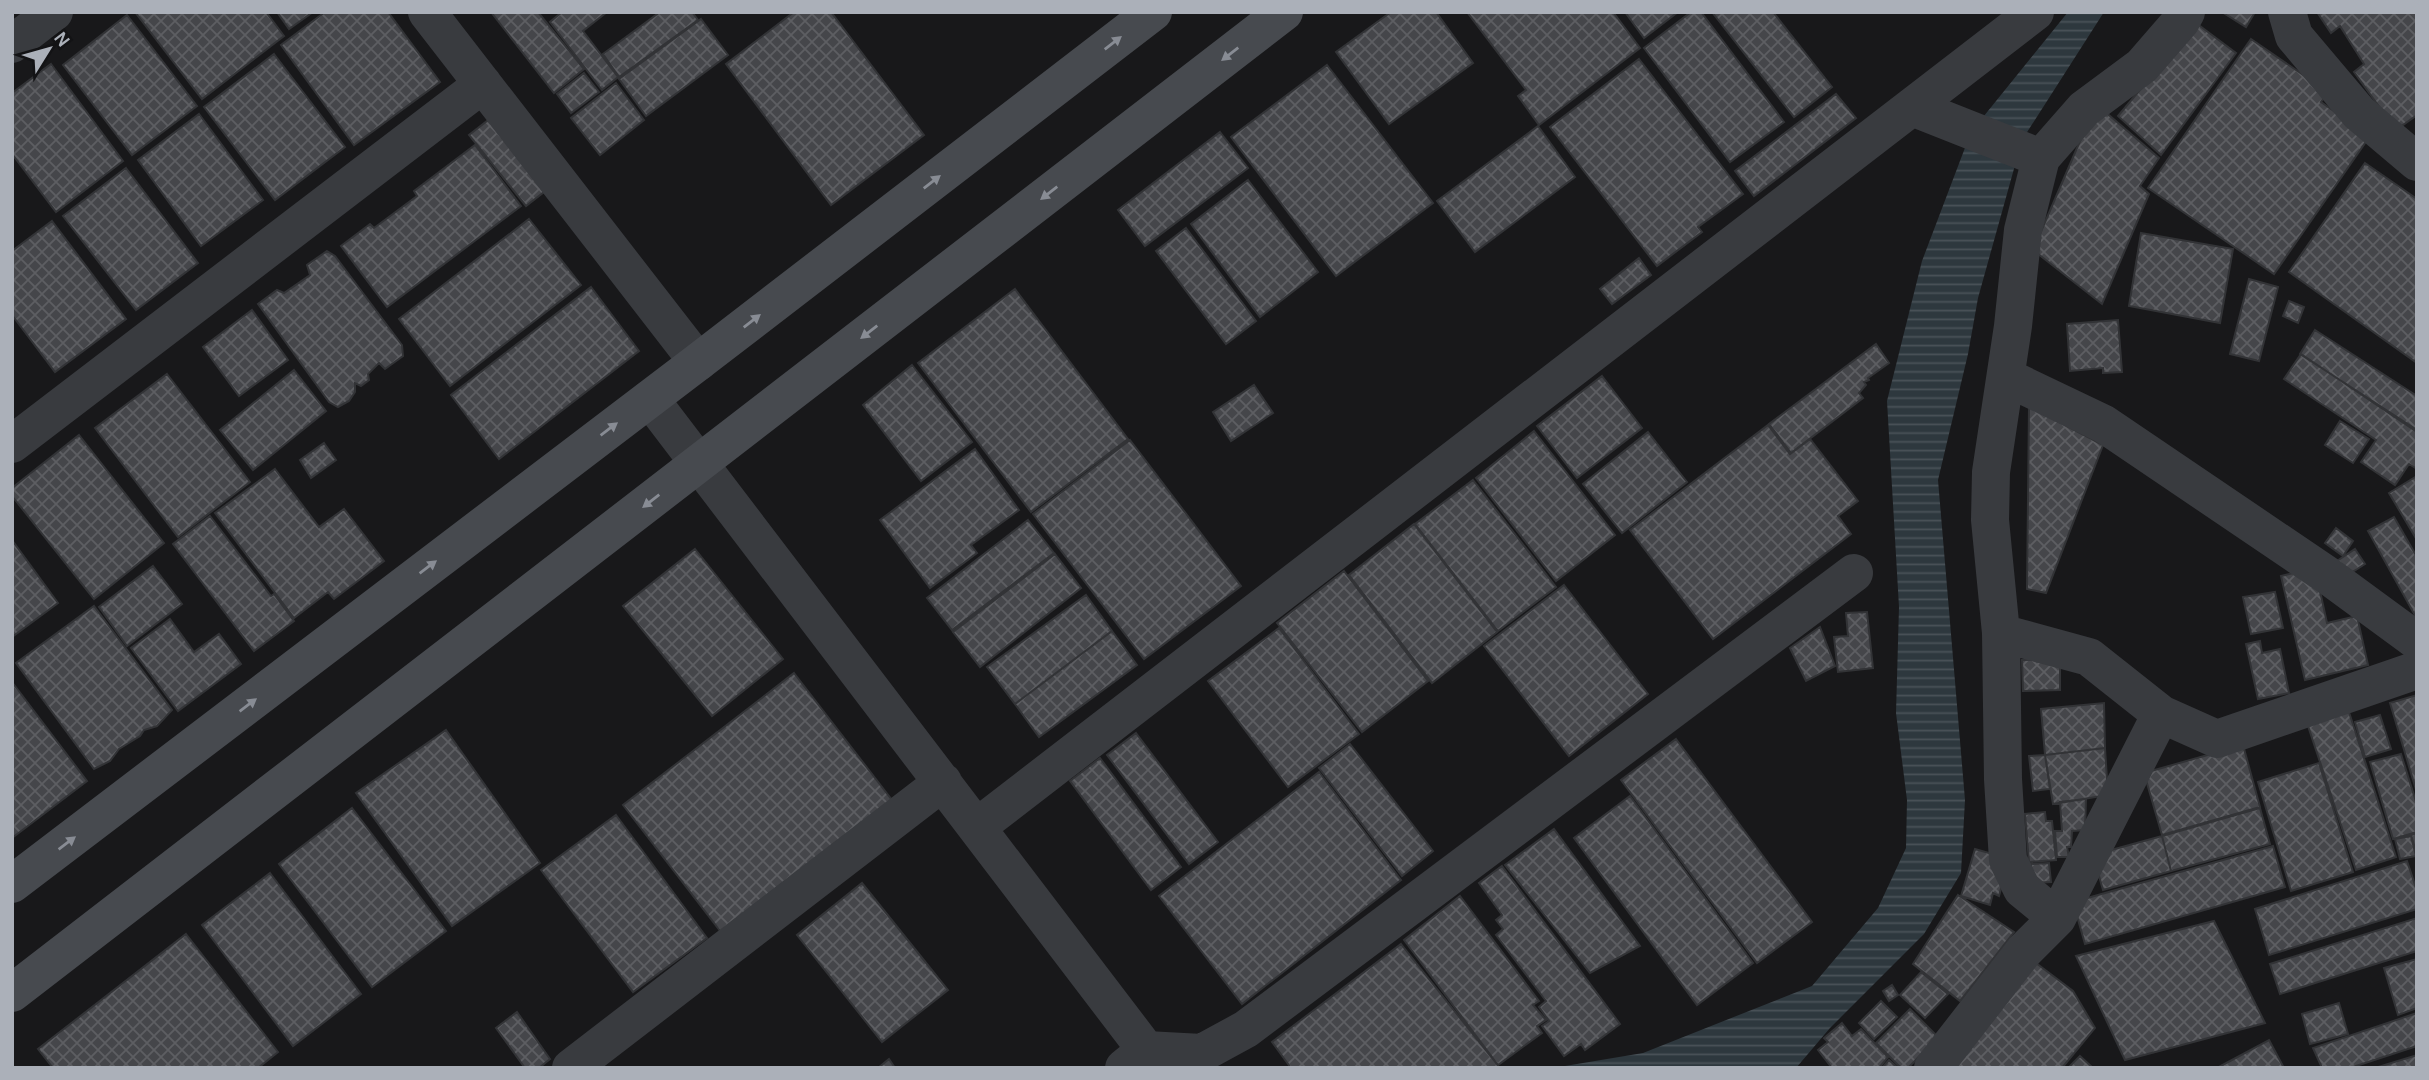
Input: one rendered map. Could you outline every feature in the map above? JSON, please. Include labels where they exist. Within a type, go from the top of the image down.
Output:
[{"type":"street","points":[[12,44],[54,12]]},
{"type":"street","points":[[12,884],[1153,12]]},
{"type":"street","points":[[12,993],[1284,12]]},
{"type":"street","points":[[1958,71],[1953,60],[2001,12]]},
{"type":"street","points":[[977,827],[1929,114],[1958,71],[2035,12]]},
{"type":"street","points":[[2057,918],[2022,889],[2008,860],[2003,779],[2001,632],[1990,520],[1991,472],[2006,377],[2022,230],[2038,157],[2084,109],[2142,66],[2182,21],[2186,12]]},
{"type":"street","points":[[2287,12],[2294,36],[2359,113],[2417,162]]},
{"type":"street","points":[[430,13],[698,362]]},
{"type":"street","points":[[12,444],[483,84]]},
{"type":"street","points":[[1929,114],[2038,157]]},
{"type":"street","points":[[2006,377],[2104,424],[2327,575],[2417,641]]},
{"type":"street","points":[[650,399],[977,827],[1147,1062],[1202,1052],[1246,1029],[1854,573]]},
{"type":"street","points":[[2001,632],[2089,657],[2161,714],[2217,739],[2417,670]]},
{"type":"street","points":[[1933,1068],[2024,951],[2057,918],[2161,714]]},
{"type":"street","points":[[571,1068],[943,782]]},
{"type":"shaded area","points":[[2068,12],[2104,12],[2022,140],[1978,298],[1968,354],[1938,480],[1965,800],[1961,873],[1924,934],[1830,1028],[1796,1068],[1553,1068],[1643,1053],[1812,986],[1878,908],[1906,848],[1907,800],[1896,713],[1899,607],[1887,401],[1922,261],[1971,132]]},
{"type":"building","points":[[135,12],[266,12],[284,36],[202,99]]},
{"type":"building","points":[[277,12],[313,12],[289,29]]},
{"type":"building","points":[[325,12],[388,12],[440,82],[354,145],[281,45]]},
{"type":"building","points":[[491,12],[538,12],[584,69],[554,93]]},
{"type":"building","points":[[562,12],[607,12],[583,31],[618,77],[602,90],[550,22]]},
{"type":"building","points":[[660,12],[692,12],[698,20],[619,77],[603,54]]},
{"type":"building","points":[[794,12],[831,12],[924,135],[831,205],[726,64]]},
{"type":"building","points":[[1391,12],[1436,12],[1473,63],[1389,124],[1336,52]]},
{"type":"building","points":[[1467,12],[1613,12],[1640,48],[1539,125],[1518,96],[1526,90]]},
{"type":"building","points":[[1625,12],[1678,12],[1644,38]]},
{"type":"building","points":[[1691,12],[1701,12],[1784,122],[1730,162],[1644,48]]},
{"type":"building","points":[[1712,12],[1773,12],[1832,87],[1794,117]]},
{"type":"building","points":[[2222,12],[2255,12],[2246,27]]},
{"type":"building","points":[[2317,12],[2417,12],[2417,115],[2396,130],[2354,72],[2364,64],[2340,26],[2331,33]]},
{"type":"building","points":[[127,15],[197,106],[132,155],[63,65]]},
{"type":"building","points":[[701,19],[728,55],[646,116],[619,79]]},
{"type":"building","points":[[2196,23],[2236,53],[2161,155],[2118,116]]},
{"type":"building","points":[[2251,39],[2328,92],[2321,102],[2370,136],[2274,274],[2148,188]]},
{"type":"building","points":[[274,54],[345,147],[275,200],[204,107]]},
{"type":"building","points":[[1639,59],[1743,194],[1698,227],[1702,232],[1657,266],[1550,127]]},
{"type":"building","points":[[51,64],[123,161],[56,212],[12,154],[12,93]]},
{"type":"building","points":[[1327,65],[1433,203],[1336,276],[1231,137]]},
{"type":"building","points":[[584,73],[599,92],[571,113],[557,94]]},
{"type":"building","points":[[616,83],[644,120],[600,155],[571,118]]},
{"type":"building","points":[[1836,94],[1856,118],[1754,196],[1735,171]]},
{"type":"building","points":[[2096,104],[2159,158],[2140,186],[2149,194],[2102,304],[2033,250]]},
{"type":"building","points":[[199,114],[263,200],[201,246],[138,160]]},
{"type":"building","points":[[496,114],[553,185],[526,206],[469,135]]},
{"type":"building","points":[[1538,126],[1575,177],[1475,252],[1437,201]]},
{"type":"building","points":[[1220,132],[1248,168],[1145,246],[1118,210]]},
{"type":"building","points":[[475,145],[521,206],[387,307],[341,246],[370,224],[374,228],[417,196],[414,191]]},
{"type":"building","points":[[2365,163],[2417,199],[2417,363],[2289,272]]},
{"type":"building","points":[[126,168],[198,263],[136,310],[63,216]]},
{"type":"building","points":[[1248,180],[1318,272],[1260,317],[1191,224]]},
{"type":"building","points":[[529,219],[581,285],[450,386],[399,319]]},
{"type":"building","points":[[52,221],[126,319],[55,372],[12,315],[12,251]]},
{"type":"building","points":[[1186,228],[1256,321],[1226,344],[1156,251]]},
{"type":"building","points":[[2141,233],[2233,249],[2220,323],[2129,306]]},
{"type":"building","points":[[327,251],[335,256],[402,345],[403,356],[385,369],[379,363],[368,374],[369,380],[361,386],[355,383],[355,392],[349,401],[338,407],[329,402],[258,304],[277,290],[284,293],[310,275],[307,265]]},
{"type":"building","points":[[1639,258],[1651,275],[1612,304],[1600,289]]},
{"type":"building","points":[[2249,279],[2278,287],[2259,361],[2230,354]]},
{"type":"building","points":[[591,287],[639,351],[499,459],[451,395]]},
{"type":"building","points":[[1015,289],[1128,439],[1031,512],[918,363]]},
{"type":"building","points":[[2289,301],[2304,307],[2298,323],[2283,316]]},
{"type":"building","points":[[252,310],[288,360],[239,396],[203,347]]},
{"type":"building","points":[[2118,320],[2122,372],[2103,373],[2103,368],[2070,371],[2067,324]]},
{"type":"building","points":[[2315,330],[2417,396],[2417,430],[2300,354]]},
{"type":"building","points":[[1876,344],[1889,363],[1864,382],[1866,385],[1859,393],[1863,398],[1791,453],[1769,424]]},
{"type":"building","points":[[2301,354],[2417,432],[2417,469],[2409,464],[2395,485],[2361,462],[2376,440],[2284,379]]},
{"type":"building","points":[[912,365],[972,442],[921,481],[863,405]]},
{"type":"building","points":[[294,370],[326,411],[253,470],[220,430]]},
{"type":"building","points":[[167,374],[250,482],[178,537],[95,428]]},
{"type":"building","points":[[1602,376],[1642,428],[1577,478],[1537,426]]},
{"type":"building","points":[[1254,385],[1273,413],[1231,441],[1213,412]]},
{"type":"building","points":[[2029,406],[2103,445],[2046,593],[2027,589]]},
{"type":"building","points":[[2340,421],[2369,439],[2353,463],[2325,445]]},
{"type":"building","points":[[1768,425],[1790,454],[1810,439],[1858,501],[1838,516],[1851,534],[1713,639],[1630,530]]},
{"type":"building","points":[[1534,431],[1615,535],[1556,581],[1476,478]]},
{"type":"building","points":[[1648,432],[1687,482],[1622,533],[1583,484]]},
{"type":"building","points":[[79,435],[164,543],[94,599],[12,496],[12,488]]},
{"type":"building","points":[[1130,440],[1241,586],[1144,659],[1033,514]]},
{"type":"building","points":[[324,443],[336,460],[311,478],[300,460]]},
{"type":"building","points":[[975,449],[1019,510],[971,545],[977,553],[930,588],[880,520]]},
{"type":"building","points":[[275,469],[319,527],[344,509],[384,561],[334,599],[328,592],[294,618],[215,513]]},
{"type":"building","points":[[2417,476],[2417,540],[2389,493]]},
{"type":"building","points":[[1473,480],[1556,587],[1498,631],[1415,524]]},
{"type":"building","points":[[210,516],[271,596],[274,594],[294,621],[254,651],[173,544]]},
{"type":"building","points":[[2394,517],[2417,557],[2417,619],[2368,531]]},
{"type":"building","points":[[1028,520],[1054,553],[952,630],[927,598]]},
{"type":"building","points":[[1414,524],[1497,632],[1432,683],[1349,575]]},
{"type":"building","points":[[2336,528],[2353,541],[2343,556],[2325,543]]},
{"type":"building","points":[[12,540],[58,603],[12,637]]},
{"type":"building","points":[[695,549],[783,659],[712,716],[623,606]]},
{"type":"building","points":[[2355,549],[2365,564],[2346,576],[2337,561]]},
{"type":"building","points":[[1055,554],[1081,588],[980,667],[953,632]]},
{"type":"building","points":[[153,566],[182,604],[127,646],[99,607]]},
{"type":"building","points":[[2315,568],[2327,623],[2357,616],[2368,665],[2305,680],[2281,576]]},
{"type":"building","points":[[1344,571],[1428,681],[1362,732],[1277,623]]},
{"type":"building","points":[[1564,585],[1648,694],[1569,756],[1484,646]]},
{"type":"building","points":[[2275,592],[2283,628],[2251,634],[2243,597]]},
{"type":"building","points":[[1086,595],[1112,631],[1015,704],[987,667]]},
{"type":"building","points":[[94,606],[172,710],[157,726],[144,730],[140,736],[119,749],[110,761],[94,769],[16,663]]},
{"type":"building","points":[[1867,612],[1873,668],[1838,672],[1834,637],[1848,636],[1846,613]]},
{"type":"building","points":[[170,619],[194,652],[219,634],[241,664],[178,711],[131,648]]},
{"type":"building","points":[[1820,627],[1835,666],[1806,681],[1790,648]]},
{"type":"building","points":[[1279,628],[1359,734],[1288,787],[1208,681]]},
{"type":"building","points":[[1112,631],[1137,665],[1039,737],[1015,704]]},
{"type":"building","points":[[2260,641],[2262,653],[2280,649],[2289,693],[2258,699],[2246,644]]},
{"type":"building","points":[[2060,659],[2060,690],[2023,691],[2022,660]]},
{"type":"building","points":[[794,673],[892,800],[721,932],[623,805]]},
{"type":"building","points":[[12,682],[87,781],[12,838]]},
{"type":"building","points":[[2417,695],[2417,793],[2390,703]]},
{"type":"building","points":[[2104,703],[2105,748],[2045,755],[2041,709]]},
{"type":"building","points":[[2347,706],[2396,857],[2356,870],[2306,720]]},
{"type":"building","points":[[2380,715],[2391,749],[2365,757],[2355,722]]},
{"type":"building","points":[[446,730],[540,863],[452,926],[356,793]]},
{"type":"building","points":[[1136,733],[1218,842],[1189,864],[1107,755]]},
{"type":"building","points":[[1676,739],[1812,922],[1757,963],[1621,780]]},
{"type":"building","points":[[1350,744],[1433,851],[1402,876],[1319,768]]},
{"type":"building","points":[[2243,745],[2260,807],[2162,835],[2144,773]]},
{"type":"building","points":[[2105,748],[2108,795],[2053,804],[2045,755]]},
{"type":"building","points":[[2401,754],[2417,805],[2417,832],[2393,839],[2370,762]]},
{"type":"building","points":[[2045,755],[2050,789],[2033,791],[2029,756]]},
{"type":"building","points":[[1100,758],[1181,867],[1151,890],[1070,781]]},
{"type":"building","points":[[2319,763],[2353,872],[2291,891],[2258,782]]},
{"type":"building","points":[[1319,772],[1401,880],[1242,1004],[1159,896]]},
{"type":"building","points":[[1630,796],[1753,963],[1697,1005],[1574,838]]},
{"type":"building","points":[[2086,799],[2085,830],[2072,831],[2071,847],[2067,847],[2069,857],[2057,857],[2055,831],[2062,831],[2060,802]]},
{"type":"building","points":[[352,808],[446,931],[372,987],[279,864]]},
{"type":"building","points":[[2260,808],[2270,844],[2171,871],[2162,836]]},
{"type":"building","points":[[2045,812],[2046,821],[2052,821],[2056,860],[2029,862],[2025,814]]},
{"type":"building","points":[[616,815],[707,938],[633,992],[541,870]]},
{"type":"building","points":[[1554,829],[1640,946],[1590,973],[1505,865]]},
{"type":"building","points":[[2417,833],[2417,855],[2411,835]]},
{"type":"building","points":[[2162,836],[2171,871],[2103,890],[2093,855]]},
{"type":"building","points":[[2411,836],[2416,856],[2400,859],[2395,839]]},
{"type":"building","points":[[2273,846],[2285,887],[2085,944],[2073,902]]},
{"type":"building","points":[[1975,849],[1996,855],[2003,881],[1999,896],[1993,893],[1990,905],[1961,896]]},
{"type":"building","points":[[2407,861],[2417,891],[2417,909],[2269,955],[2255,909]]},
{"type":"building","points":[[2049,863],[2051,882],[2032,883],[2031,864]]},
{"type":"building","points":[[1502,866],[1620,1024],[1585,1050],[1581,1044],[1564,1056],[1542,1026],[1549,1021],[1539,1007],[1546,1001],[1496,935],[1503,929],[1496,920],[1502,915],[1479,883]]},
{"type":"building","points":[[270,873],[361,994],[293,1046],[202,925]]},
{"type":"building","points":[[862,883],[948,990],[882,1042],[797,935]]},
{"type":"building","points":[[1958,895],[2014,932],[1960,1001],[1913,964]]},
{"type":"building","points":[[1460,896],[1539,1001],[1533,1005],[1546,1020],[1537,1026],[1542,1033],[1498,1065],[1404,940]]},
{"type":"building","points":[[2417,918],[2417,951],[2280,994],[2270,964]]},
{"type":"building","points":[[2214,921],[2265,1023],[2125,1060],[2076,956]]},
{"type":"building","points":[[186,934],[278,1052],[258,1068],[53,1068],[38,1049]]},
{"type":"building","points":[[1401,944],[1500,1068],[1291,1068],[1272,1042]]},
{"type":"building","points":[[2417,959],[2417,1008],[2398,1015],[2384,968]]},
{"type":"building","points":[[2036,963],[2073,991],[2095,1028],[2062,1068],[1947,1068]]},
{"type":"building","points":[[1921,972],[1948,994],[1925,1018],[1900,995]]},
{"type":"building","points":[[1892,985],[1898,995],[1889,1001],[1883,991]]},
{"type":"building","points":[[1881,1001],[1897,1017],[1874,1039],[1859,1023]]},
{"type":"building","points":[[2339,1003],[2348,1034],[2310,1044],[2302,1014]]},
{"type":"building","points":[[1910,1009],[1938,1037],[1908,1068],[1901,1068],[1876,1043]]},
{"type":"building","points":[[517,1012],[550,1059],[539,1068],[525,1068],[496,1028]]},
{"type":"building","points":[[2417,1013],[2417,1046],[2350,1068],[2322,1068],[2313,1048]]},
{"type":"building","points":[[1842,1023],[1852,1036],[1861,1029],[1888,1057],[1879,1068],[1832,1068],[1818,1050],[1828,1042],[1824,1038]]},
{"type":"building","points":[[2269,1040],[2284,1068],[2217,1068]]},
{"type":"building","points":[[2417,1055],[2417,1068],[2375,1068]]},
{"type":"building","points":[[2080,1056],[2093,1068],[2068,1068]]},
{"type":"building","points":[[889,1059],[895,1068],[878,1068]]},
{"type":"building","points":[[1889,1060],[1898,1068],[1882,1068]]}]
